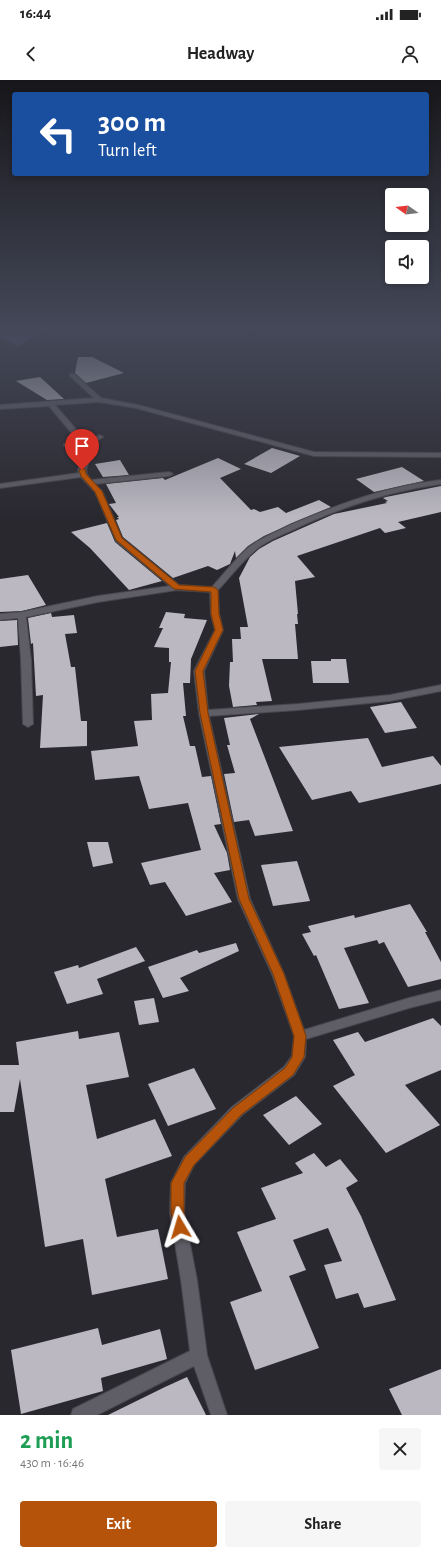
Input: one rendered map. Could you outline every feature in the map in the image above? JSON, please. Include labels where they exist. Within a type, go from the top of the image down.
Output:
[{"type":"street","points":[[91,392],[99,400]]},
{"type":"street","points":[[0,407],[99,400],[136,406],[314,454],[441,455]]},
{"type":"street","points":[[52,404],[85,445],[87,456],[82,470],[83,475],[98,491],[119,539],[177,587]]},
{"type":"street","points":[[66,445],[85,445],[100,437]]},
{"type":"street","points":[[90,482],[169,474]]},
{"type":"street","points":[[0,486],[83,475]]},
{"type":"street","points":[[219,1415],[199,1355],[189,1280],[177,1213],[178,1183],[189,1161],[237,1111],[289,1071],[298,1057],[300,1036],[278,974],[244,899],[204,713],[199,671],[219,630],[215,614],[214,590],[252,549],[274,536],[313,518],[367,497],[416,484],[441,482]]},
{"type":"street","points":[[0,617],[22,615],[98,599],[177,587],[214,590]]},
{"type":"street","points":[[22,615],[26,660],[28,724]]},
{"type":"street","points":[[204,713],[298,707],[390,698],[441,688]]},
{"type":"street","points":[[300,1036],[409,1003],[441,995]]},
{"type":"street","points":[[79,1415],[199,1355]]},
{"type":"building","points":[[34,392],[57,392],[64,399],[47,400]]},
{"type":"building","points":[[272,448],[300,456],[271,473],[244,464]]},
{"type":"building","points":[[218,458],[241,469],[220,478],[251,510],[254,509],[260,512],[278,507],[286,513],[319,500],[331,507],[264,536],[248,546],[236,558],[235,551],[230,564],[217,570],[208,566],[173,578],[123,537],[116,520],[119,519],[117,517],[119,517],[109,504],[116,503],[106,484],[163,478],[165,480]]},
{"type":"building","points":[[120,460],[129,475],[103,477],[95,464]]},
{"type":"building","points":[[402,467],[424,481],[374,492],[356,479]]},
{"type":"building","points":[[441,486],[441,512],[398,522],[406,528],[385,533],[380,528],[297,556],[315,577],[295,581],[298,614],[298,624],[295,624],[298,659],[262,659],[272,701],[256,702],[257,705],[233,707],[229,686],[230,662],[233,662],[232,639],[241,639],[240,627],[248,627],[239,578],[250,557],[259,549],[273,541],[334,514],[387,503],[385,502],[388,501],[383,498],[386,497]]},
{"type":"building","points":[[107,523],[115,542],[162,581],[129,590],[90,548],[71,532]]},
{"type":"building","points":[[28,575],[46,605],[22,611],[0,612],[0,579]]},
{"type":"building","points":[[166,612],[185,614],[184,618],[207,620],[191,659],[190,683],[183,683],[186,716],[183,716],[190,746],[195,746],[202,777],[211,776],[221,824],[214,825],[227,853],[230,870],[214,873],[232,902],[186,916],[165,882],[150,885],[141,863],[201,850],[188,803],[149,809],[139,776],[95,780],[91,751],[138,746],[134,721],[152,720],[151,694],[168,693],[171,662],[169,662],[169,648],[154,647],[163,628],[159,628]]},
{"type":"building","points":[[51,613],[52,617],[74,615],[77,633],[65,634],[71,667],[75,667],[81,721],[87,721],[87,746],[40,748],[43,695],[36,696],[33,643],[31,644],[28,618]]},
{"type":"building","points":[[17,620],[18,645],[0,647],[0,621]]},
{"type":"building","points":[[331,659],[346,659],[349,683],[313,683],[311,661],[331,661]]},
{"type":"building","points":[[401,702],[417,728],[385,733],[370,707]]},
{"type":"building","points":[[259,714],[250,719],[293,831],[255,836],[249,820],[234,822],[224,774],[235,773],[227,745],[230,745],[224,718]]},
{"type":"building","points":[[368,738],[382,767],[433,756],[441,766],[441,784],[359,803],[351,791],[312,800],[279,747]]},
{"type":"building","points":[[87,842],[108,842],[113,863],[93,867]]},
{"type":"building","points":[[297,861],[310,901],[273,906],[261,865]]},
{"type":"building","points":[[410,904],[427,932],[425,932],[441,962],[441,979],[408,987],[384,942],[379,944],[377,940],[344,948],[369,1003],[339,1009],[316,955],[314,956],[302,934],[311,932],[308,926],[354,915],[355,918]]},
{"type":"building","points":[[236,943],[239,951],[180,978],[189,991],[163,998],[148,967],[197,950],[199,953]]},
{"type":"building","points":[[136,947],[145,961],[97,979],[103,994],[67,1004],[54,972],[78,965],[79,968]]},
{"type":"building","points":[[154,998],[159,1022],[139,1025],[134,1001]]},
{"type":"building","points":[[433,1018],[441,1026],[441,1070],[405,1085],[440,1125],[386,1153],[333,1086],[355,1075],[333,1040],[358,1032],[365,1042]]},
{"type":"building","points":[[78,1031],[79,1039],[119,1032],[129,1077],[86,1085],[97,1139],[155,1119],[172,1156],[105,1179],[117,1237],[158,1229],[168,1279],[92,1295],[83,1239],[45,1247],[20,1079],[14,1112],[0,1112],[0,1065],[19,1065],[16,1042]]},
{"type":"building","points":[[194,1068],[216,1109],[168,1126],[148,1084]]},
{"type":"building","points":[[296,1096],[322,1124],[289,1145],[263,1115]]},
{"type":"building","points":[[314,1153],[326,1167],[340,1159],[358,1181],[346,1188],[361,1216],[396,1300],[364,1308],[358,1293],[336,1299],[324,1265],[342,1261],[328,1228],[293,1240],[306,1270],[289,1276],[319,1348],[255,1370],[230,1302],[262,1291],[237,1232],[276,1219],[261,1188],[303,1173],[295,1163]]},
{"type":"building","points":[[98,1328],[102,1345],[160,1329],[167,1359],[101,1378],[103,1391],[21,1414],[11,1350]]},
{"type":"building","points":[[441,1369],[441,1415],[402,1415],[389,1389]]},
{"type":"building","points":[[187,1377],[206,1415],[108,1415],[165,1387]]},
{"type":"route","points":[[82,470],[83,475],[98,491],[119,539],[177,587],[214,590],[215,614],[219,630],[199,671],[204,713],[244,899],[278,974],[300,1036],[298,1057],[289,1071],[237,1111],[189,1161],[178,1183],[177,1213],[180,1227]]}]
